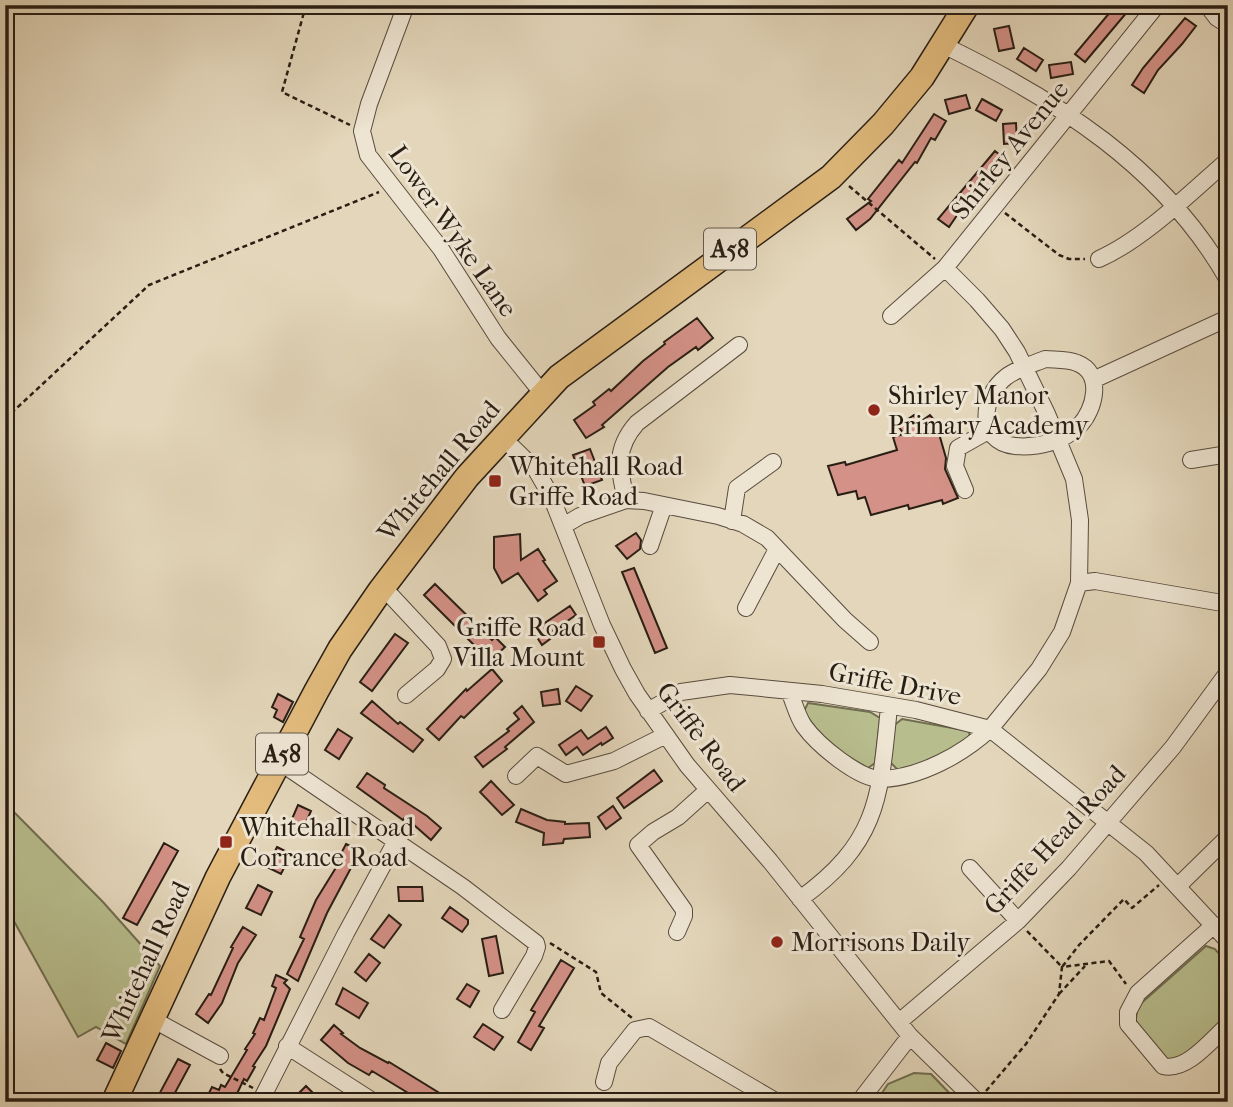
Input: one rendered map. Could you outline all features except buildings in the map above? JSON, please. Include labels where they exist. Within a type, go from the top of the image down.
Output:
[{"type":"highway","name":"Whitehall Road","points":[[114,1102],[218,877],[340,649],[383,587],[467,477],[559,377],[744,238],[831,177],[883,124],[922,78],[967,5]]},
{"type":"street","name":"Lower Wyke Lane","points":[[406,5],[369,104],[362,131],[368,155],[441,249],[498,338],[543,394]]},
{"type":"street","name":"Shirley Avenue","points":[[891,316],[945,268],[1157,5]]},
{"type":"street","points":[[1207,5],[1217,18],[1228,25]]},
{"type":"street","points":[[943,45],[994,70],[1069,116],[1132,162],[1176,205],[1228,280]]},
{"type":"street","points":[[1099,259],[1116,252],[1228,160]]},
{"type":"street","name":"Griffe Drive","points":[[789,691],[802,724],[813,736],[843,762],[867,776],[882,780],[931,767],[971,747],[990,729],[1039,669],[1062,632],[1079,583],[1080,520],[1074,479],[1024,368],[1002,329],[945,268]]},
{"type":"street","points":[[1093,380],[1228,318]]},
{"type":"street","points":[[626,500],[620,474],[620,455],[629,432],[739,345]]},
{"type":"street","points":[[1045,359],[1079,363],[1090,373],[1095,388],[1089,412],[1079,426],[1057,439],[1027,447],[1010,446],[996,437],[985,418],[992,394],[1005,377],[1024,368],[1045,359]]},
{"type":"street","points":[[965,490],[955,466],[958,448],[990,430]]},
{"type":"street","name":"Griffe Road","points":[[503,439],[536,470],[551,496],[602,625],[630,681],[687,765],[800,899],[910,1036],[981,1097]]},
{"type":"street","points":[[1191,460],[1228,454]]},
{"type":"street","points":[[732,520],[737,488],[773,462]]},
{"type":"street","points":[[563,526],[580,516],[626,500],[664,505],[732,520],[759,532],[870,642]]},
{"type":"street","points":[[650,546],[664,505]]},
{"type":"street","points":[[746,608],[777,548]]},
{"type":"street","points":[[1079,583],[1095,581],[1228,604]]},
{"type":"street","points":[[383,587],[442,654],[443,659],[437,669],[407,695]]},
{"type":"street","name":"Griffe Head Road","points":[[899,1023],[1018,921],[1173,747],[1228,672]]},
{"type":"street","name":"Griffe Drive","points":[[648,711],[681,692],[730,685],[822,694],[916,710],[990,729]]},
{"type":"street","points":[[800,899],[821,883],[851,853],[871,817],[882,780],[889,707]]},
{"type":"street","points":[[990,729],[1146,853],[1228,941]]},
{"type":"street","points":[[516,776],[537,756],[566,774],[614,761],[666,735]]},
{"type":"street","points":[[278,761],[505,917],[536,943],[534,956],[502,1010]]},
{"type":"street","points":[[677,932],[684,910],[638,845],[678,817],[708,790]]},
{"type":"street","points":[[1174,881],[1228,837]]},
{"type":"street","points":[[262,1098],[396,841]]},
{"type":"street","points":[[970,868],[1018,921]]},
{"type":"street","points":[[1214,925],[1136,996],[1128,1012],[1128,1024],[1163,1066],[1174,1067],[1182,1064],[1228,1025]]},
{"type":"street","points":[[152,1019],[220,1056]]},
{"type":"street","points":[[604,1082],[609,1063],[635,1030],[649,1027],[777,1102]]},
{"type":"street","points":[[859,1102],[910,1036]]},
{"type":"street","points":[[287,1046],[374,1102]]},
{"type":"path","points":[[306,5],[282,92],[362,131]]},
{"type":"path","points":[[831,177],[845,183],[945,268]]},
{"type":"path","points":[[5,419],[149,285],[393,187]]},
{"type":"path","points":[[996,206],[1059,255],[1069,259],[1099,259]]},
{"type":"path","points":[[1059,994],[1062,967],[1079,945],[1124,900],[1132,908],[1174,881]]},
{"type":"path","points":[[1018,921],[1062,967]]},
{"type":"path","points":[[536,943],[548,942],[596,972],[601,993],[636,1021],[639,1027]]},
{"type":"path","points":[[1062,967],[1108,961],[1136,996]]},
{"type":"path","points":[[981,1097],[1026,1044],[1059,994],[1077,978],[1086,965]]},
{"type":"path","points":[[220,1056],[218,1066],[223,1073],[262,1098]]},
{"type":"green space","points":[[808,703],[870,712],[880,718],[875,763],[868,768],[832,744],[817,730],[804,711]]},
{"type":"green space","points":[[902,719],[969,731],[970,740],[929,764],[898,770],[890,762],[892,727]]},
{"type":"green space","points":[[5,803],[103,902],[160,966],[126,1044],[96,1027],[78,1037],[5,905]]},
{"type":"green space","points":[[1206,946],[1215,949],[1228,964],[1228,1018],[1187,1054],[1169,1061],[1152,1046],[1135,1024],[1138,1006]]},
{"type":"green space","points":[[914,1073],[931,1074],[958,1102],[876,1102],[888,1084]]},
{"type":"place","name":"Shirley Manor Primary Academy","points":[[874,410]]},
{"type":"place","name":"Whitehall Road Griffe Road","points":[[495,481]]},
{"type":"place","name":"Griffe Road Villa Mount","points":[[599,642]]},
{"type":"place","name":"Whitehall Road Corrance Road","points":[[226,842]]},
{"type":"place","name":"Morrisons Daily","points":[[777,942]]}]
